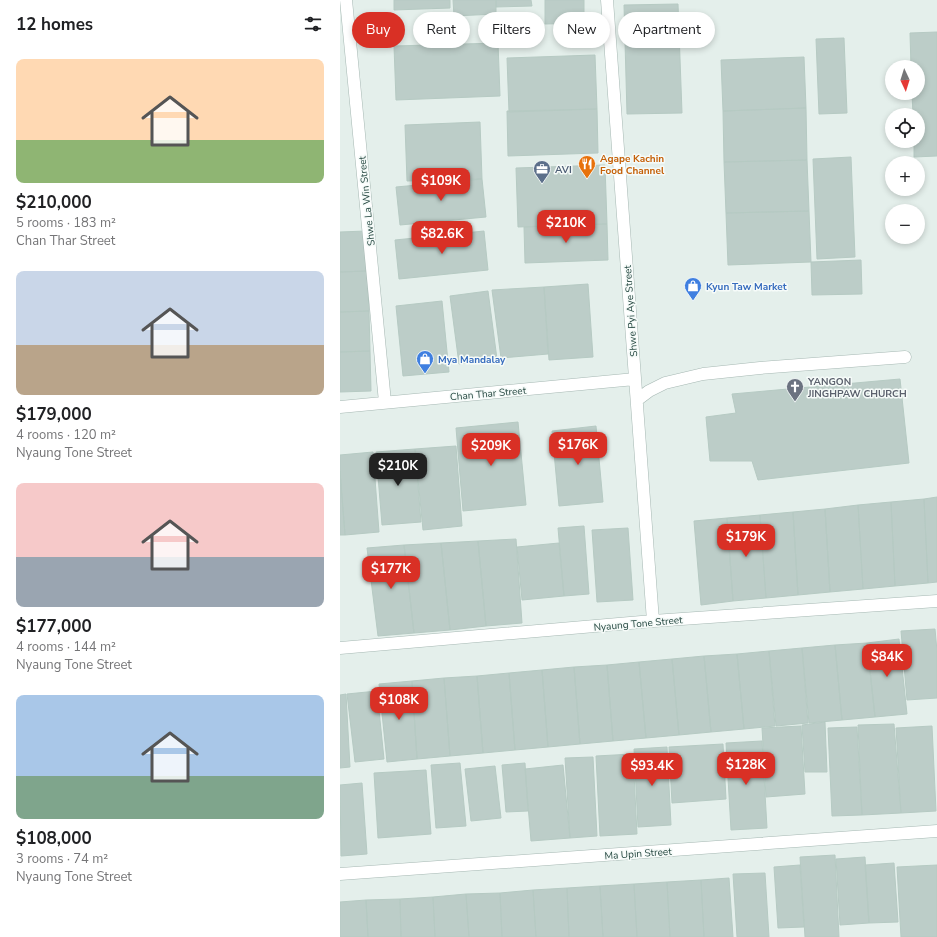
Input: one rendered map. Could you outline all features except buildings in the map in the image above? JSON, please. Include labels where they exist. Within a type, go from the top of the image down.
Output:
[{"type":"street","name":"Shwe La Win Street","points":[[346,0],[385,402]]},
{"type":"street","name":"Shwe Pyi Aye Street","points":[[607,0],[653,621]]},
{"type":"street","points":[[637,400],[649,391],[665,383],[702,374],[905,357]]},
{"type":"street","name":"Chan Thar Street","points":[[340,407],[635,379]]},
{"type":"street","name":"Nyaung Tone Street","points":[[340,648],[653,621],[937,601]]},
{"type":"street","name":"Ma Upin Street","points":[[340,874],[937,831]]},
{"type":"place","name":"Agape Kachin Food Channel","points":[[587,179]]},
{"type":"place","name":"AVI","points":[[542,184]]},
{"type":"place","name":"Kyun Taw Market","points":[[693,301]]},
{"type":"place","name":"Mya Mandalay","points":[[425,374]]},
{"type":"place","name":"YANGON JINGHPAW CHURCH","points":[[795,402]]}]
